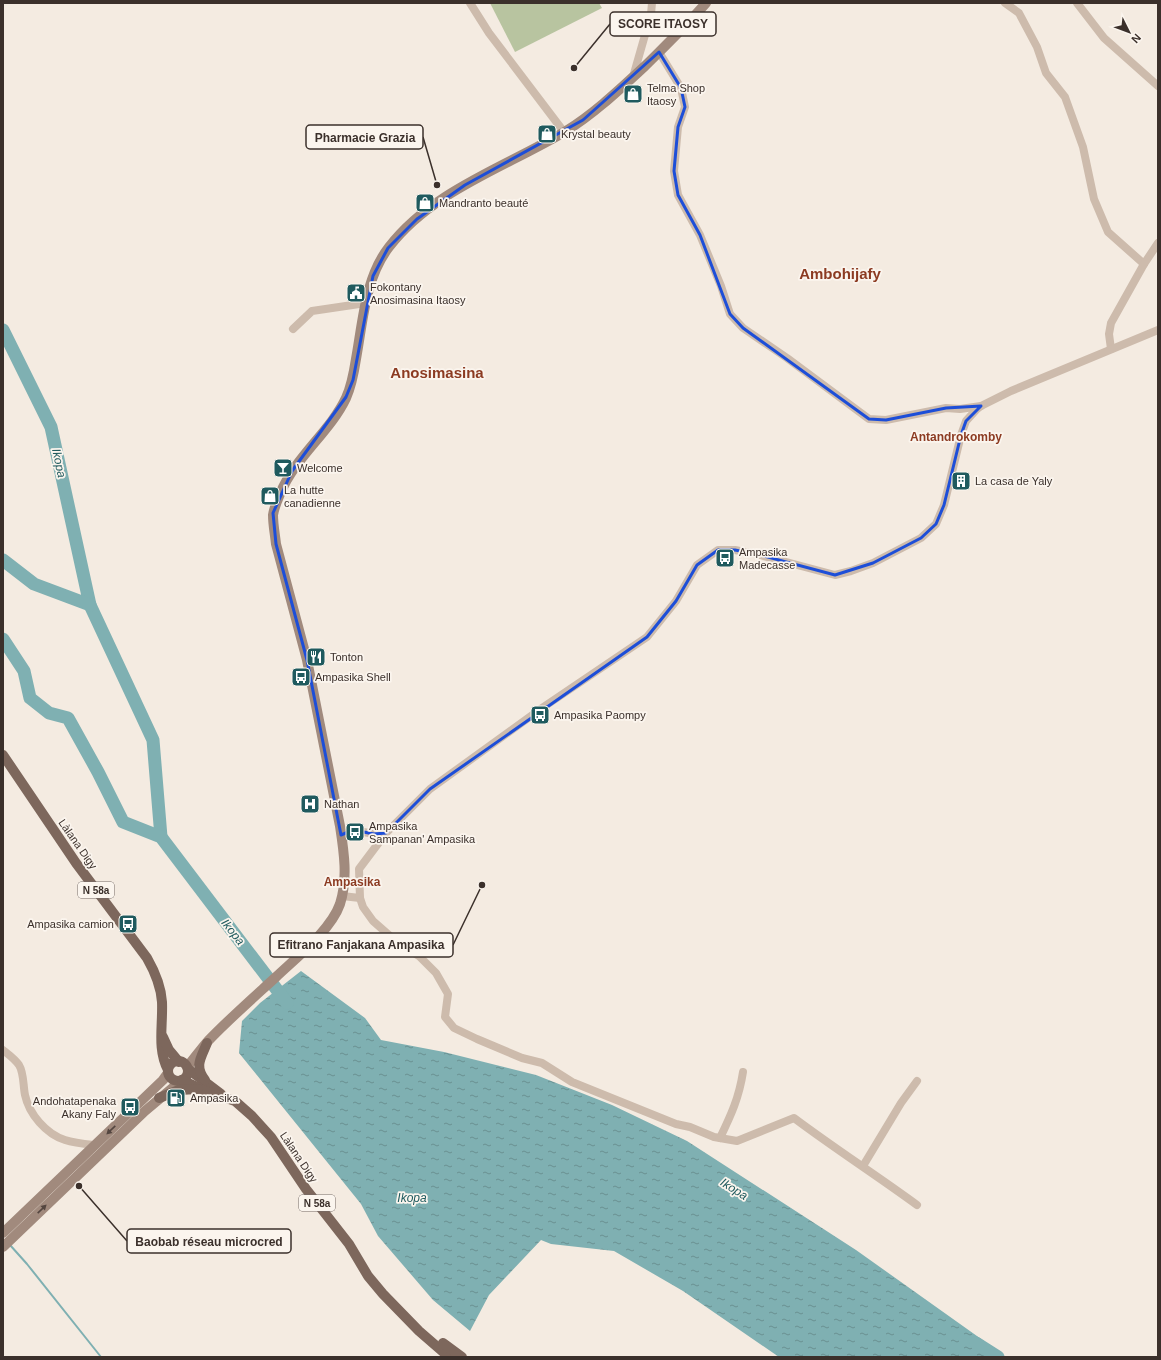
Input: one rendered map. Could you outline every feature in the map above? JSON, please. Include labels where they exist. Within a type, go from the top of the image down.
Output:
[{"type":"main road","name":"Làlana Digy","points":[[3,755],[76,863],[147,958],[155,972],[160,987],[162,1002],[162,1035]]},
{"type":"main road","name":"N 58a","points":[[162,1035],[169,1050],[203,1085]]},
{"type":"main road","name":"N 58a","points":[[162,1035],[162,1052],[168,1072]]},
{"type":"main road","points":[[160,1098],[179,1090],[203,1085],[199,1064],[209,1040]]},
{"type":"main road","points":[[172,1064],[184,1065],[187,1076],[182,1080],[174,1080],[169,1076],[168,1072],[172,1064]]},
{"type":"main road","name":"N 58a","points":[[182,1080],[203,1085]]},
{"type":"main road","name":"Làlana Digy","points":[[203,1085],[227,1099],[235,1101],[252,1116],[271,1138],[306,1189],[349,1244],[368,1276],[402,1314],[449,1357]]},
{"type":"main road","name":"Làlana Digy","points":[[402,1314],[421,1326],[462,1357]]},
{"type":"street","points":[[470,3],[489,33],[564,132]]},
{"type":"street","points":[[633,77],[651,14],[652,3]]},
{"type":"street","points":[[184,1065],[317,938],[332,919],[339,906],[342,896],[344,867],[341,835],[307,660],[276,544],[273,526],[273,513],[283,486],[292,471],[346,398],[352,380],[366,302],[373,276],[388,248],[430,208],[465,185],[564,132],[583,120],[633,77],[687,25],[706,3]]},
{"type":"street","points":[[1004,3],[1019,13],[1037,47],[1046,73],[1065,97],[1083,147],[1094,199],[1108,232],[1144,264]]},
{"type":"street","points":[[1077,3],[1104,38],[1158,86]]},
{"type":"street","points":[[659,52],[681,88],[685,107],[678,127],[674,171],[678,195],[700,235],[721,286],[730,314],[743,328],[787,358],[869,419],[886,420],[946,408],[960,409],[981,406]]},
{"type":"street","points":[[1111,349],[1109,334],[1111,323],[1144,264],[1158,243]]},
{"type":"street","points":[[293,329],[312,311],[366,302]]},
{"type":"street","points":[[917,1204],[863,1166],[828,1144],[794,1118],[737,1141],[720,1138],[690,1127],[676,1124],[572,1082],[542,1063],[522,1058],[454,1028],[445,1017],[448,994],[436,973],[419,956],[398,943],[373,921],[363,907],[360,898],[359,869],[386,833],[430,789],[542,708],[647,637],[676,601],[697,564],[718,550],[735,550],[760,555],[835,575],[851,572],[873,563],[921,538],[936,524],[944,506],[961,434],[966,421],[976,410],[1011,391],[1158,330]]},
{"type":"street","points":[[341,835],[353,830],[374,834],[386,833]]},
{"type":"street","points":[[342,896],[360,898]]},
{"type":"street","points":[[3,1050],[19,1065],[29,1108],[40,1123],[55,1136],[64,1140],[95,1145]]},
{"type":"street","points":[[3,1247],[6,1231],[163,1080],[168,1072]]},
{"type":"street","points":[[720,1138],[732,1114],[739,1093],[743,1072]]},
{"type":"street","points":[[6,1231],[182,1080]]},
{"type":"street","points":[[863,1166],[901,1102],[917,1081]]},
{"type":"highlighted area","points":[[659,52],[681,88],[685,107],[678,127],[674,171],[678,195],[700,235],[730,314],[743,328],[869,419],[886,420],[946,408],[981,406],[966,421],[961,435],[944,505],[936,524],[921,538],[873,563],[835,575],[760,555],[735,550],[718,550],[697,565],[676,601],[647,637],[430,789],[386,833],[374,834],[353,830],[341,835],[307,660],[276,544],[273,513],[292,471],[346,397],[353,380],[373,276],[388,248],[417,219],[465,185],[583,120]]},
{"type":"green space","points":[[490,3],[599,3],[602,8],[515,52]]},
{"type":"water","points":[[301,971],[365,1018],[381,1040],[444,1052],[536,1075],[612,1105],[687,1141],[856,1250],[984,1341],[993,1357],[779,1357],[683,1291],[614,1251],[551,1244],[541,1240],[489,1295],[470,1331],[433,1300],[378,1236],[361,1204],[239,1053],[242,1021],[260,1003]]},
{"type":"waterway","name":"Ikopa","points":[[3,330],[51,427],[90,605],[153,740],[161,837]]},
{"type":"waterway","name":"Ikopa","points":[[3,560],[34,584],[90,605]]},
{"type":"waterway","name":"Ikopa","points":[[3,639],[24,671],[30,698],[49,713],[68,718],[98,772],[123,822],[161,837],[287,1003]]},
{"type":"waterway","points":[[10,1245],[27,1264],[101,1357]]},
{"type":"waterway","name":"Ikopa","points":[[976,1343],[998,1357]]},
{"type":"place","name":"SCORE ITAOSY","points":[[574,68]]},
{"type":"place","name":"Telma Shop Itaosy","points":[[633,94]]},
{"type":"place","name":"Krystal beauty","points":[[547,134]]},
{"type":"place","name":"Pharmacie Grazia","points":[[437,185]]},
{"type":"place","name":"Mandranto beauté","points":[[425,203]]},
{"type":"place","name":"Fokontany Anosimasina Itaosy","points":[[356,293]]},
{"type":"place","name":"Welcome","points":[[283,468]]},
{"type":"place","name":"La casa de Yaly","points":[[961,481]]},
{"type":"place","name":"La hutte canadienne","points":[[270,496]]},
{"type":"place","name":"Ampasika Madecasse","points":[[725,558]]},
{"type":"place","name":"Tonton","points":[[316,657]]},
{"type":"place","name":"Ampasika Shell","points":[[301,677]]},
{"type":"place","name":"Ampasika Paompy","points":[[540,715]]},
{"type":"place","name":"Nathan","points":[[310,804]]},
{"type":"place","name":"Ampasika Sampanan' Ampasika","points":[[355,832]]},
{"type":"place","name":"Efitrano Fanjakana Ampasika","points":[[482,885]]},
{"type":"place","name":"Ampasika camion","points":[[128,924]]},
{"type":"place","name":"Ampasika","points":[[176,1098]]},
{"type":"place","name":"Andohatapenaka Akany Faly","points":[[130,1107]]},
{"type":"place","name":"Baobab réseau microcred","points":[[79,1186]]},
{"type":"district","name":"Ambohijafy","points":[[840,273]]},
{"type":"district","name":"Anosimasina","points":[[437,372]]},
{"type":"district","name":"Antandrokomby","points":[[956,437]]},
{"type":"district","name":"Ampasika","points":[[352,882]]}]
